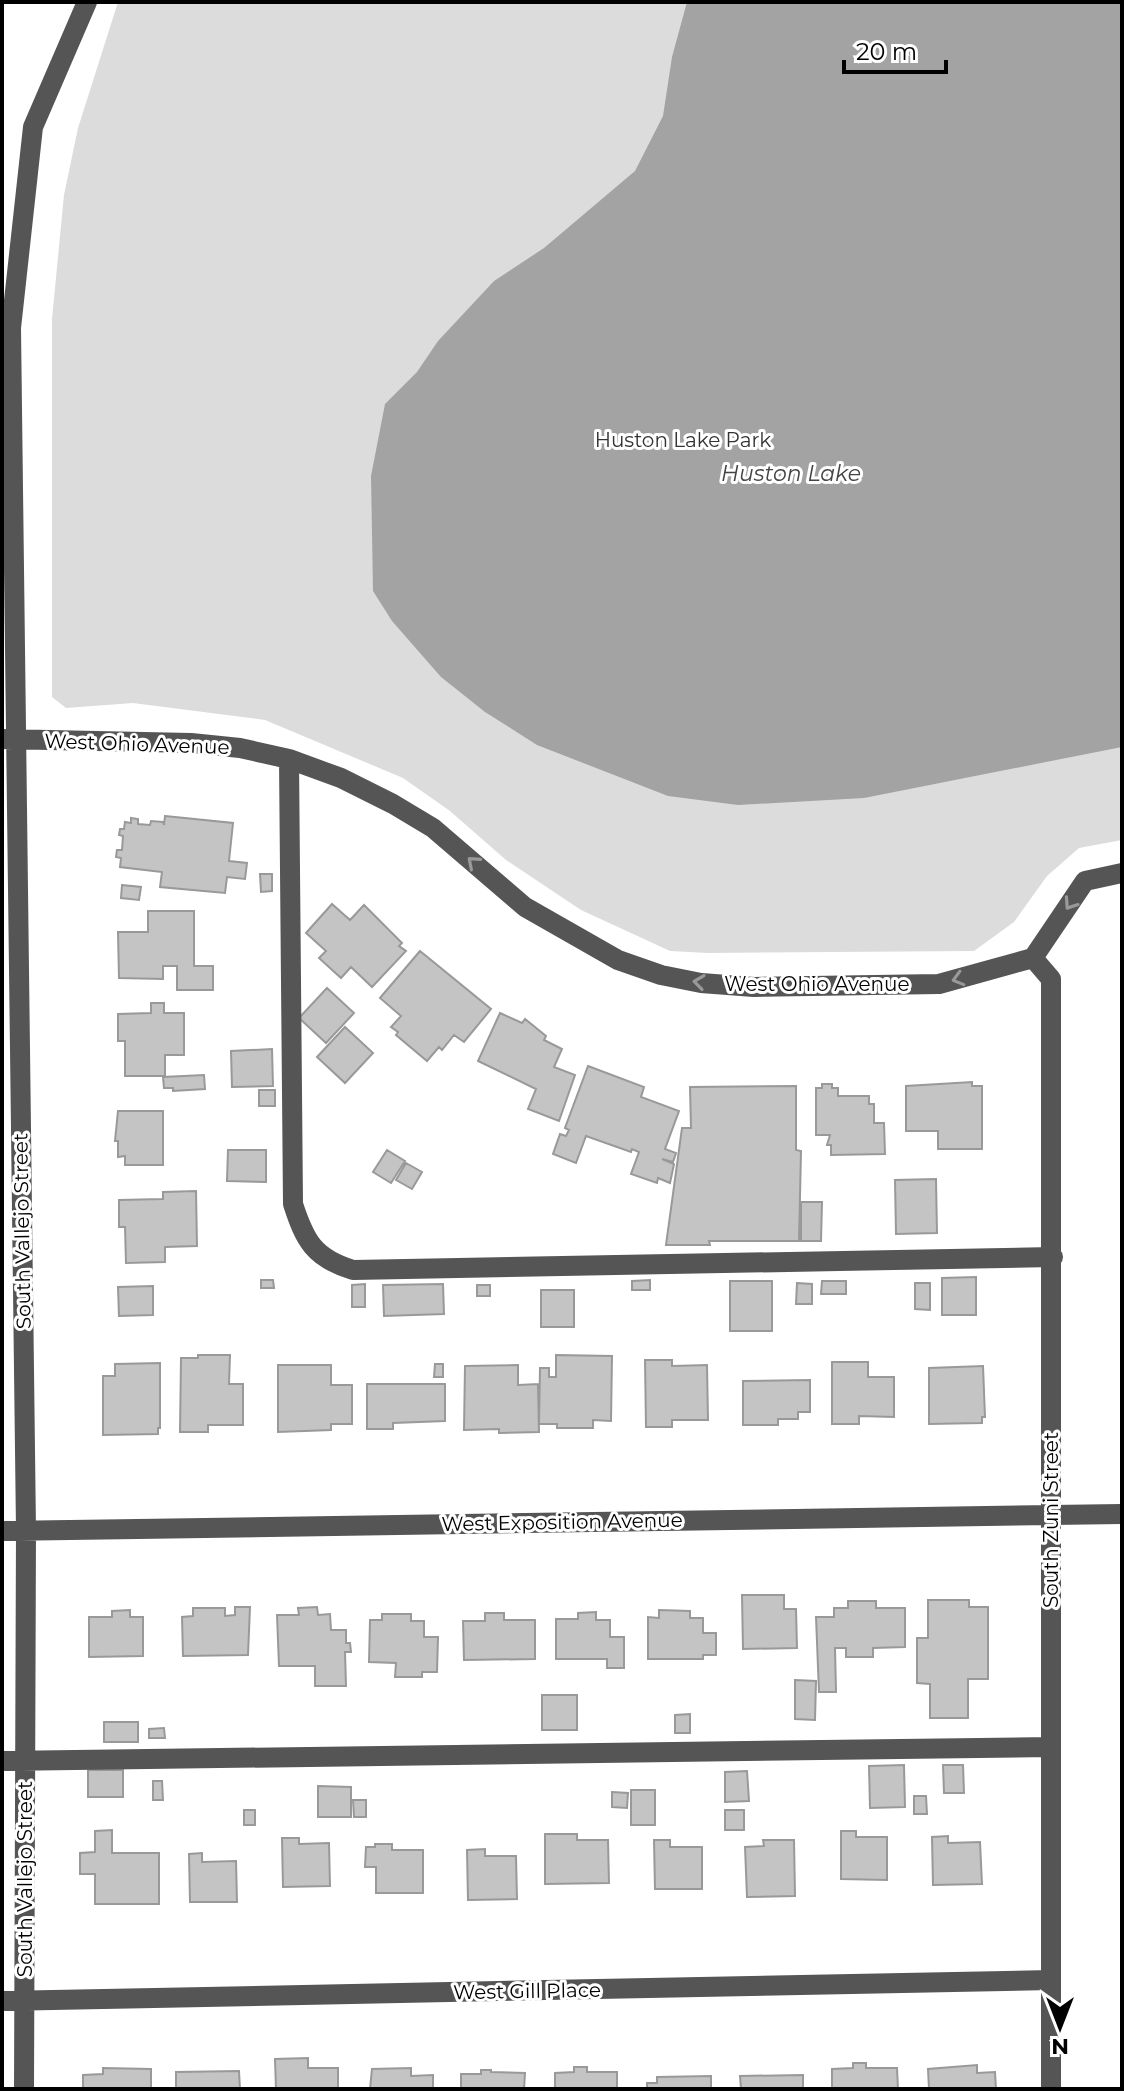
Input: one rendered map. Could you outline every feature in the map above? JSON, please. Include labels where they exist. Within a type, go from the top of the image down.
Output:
[{"type":"street","name":"South Vallejo Street","points":[[24,2089],[26,1530],[9,739],[11,328],[33,127],[87,2]]},
{"type":"street","name":"West Ohio Avenue","points":[[9,739],[191,743],[240,748],[289,759],[341,778],[393,804],[433,828],[525,907],[618,960],[661,975],[701,983],[754,987],[939,984],[1033,958]]},
{"type":"street","points":[[289,759],[293,1204],[312,1248],[332,1264],[353,1270],[1053,1257]]},
{"type":"street","points":[[1033,958],[1085,881],[1122,873]]},
{"type":"street","name":"South Zuni Street","points":[[1033,958],[1051,979],[1051,2089]]},
{"type":"street","name":"West Exposition Avenue","points":[[2,1531],[1122,1514]]},
{"type":"street","points":[[2,1761],[1050,1747]]},
{"type":"street","name":"West Gill Place","points":[[2,2001],[1051,1980]]},
{"type":"green space","name":"Huston Lake Park","points":[[118,2],[1122,2],[1122,840],[1079,848],[1047,876],[1014,922],[974,951],[670,951],[581,910],[506,860],[450,811],[403,778],[265,720],[133,703],[66,708],[52,697],[52,319],[64,195],[78,128]]},
{"type":"water","name":"Huston Lake","points":[[687,2],[1122,2],[1122,747],[864,798],[738,805],[668,796],[537,745],[485,712],[441,677],[392,621],[373,591],[371,476],[385,404],[417,372],[438,341],[494,281],[544,248],[635,171],[663,116],[672,57]]},
{"type":"building","points":[[165,816],[233,823],[229,861],[247,863],[245,879],[227,877],[225,893],[160,887],[162,872],[120,867],[121,858],[116,857],[117,850],[122,850],[123,836],[119,835],[125,822],[131,823],[131,818],[138,819],[138,824],[150,825],[151,821],[163,822],[164,825]]},
{"type":"building","points":[[260,874],[272,874],[272,891],[261,892]]},
{"type":"building","points":[[122,885],[141,887],[139,900],[121,898]]},
{"type":"building","points":[[332,904],[350,920],[364,905],[402,943],[399,946],[406,951],[372,987],[351,967],[341,978],[319,958],[326,951],[306,933]]},
{"type":"building","points":[[148,911],[194,911],[194,966],[213,966],[213,990],[177,990],[177,966],[163,966],[163,979],[119,978],[118,932],[148,932]]},
{"type":"building","points":[[420,951],[491,1009],[464,1042],[454,1035],[442,1050],[439,1047],[427,1061],[396,1035],[398,1032],[391,1027],[401,1016],[380,998]]},
{"type":"building","points":[[327,988],[354,1013],[326,1043],[299,1018]]},
{"type":"building","points":[[151,1003],[164,1003],[164,1013],[184,1013],[184,1055],[165,1055],[165,1076],[125,1076],[125,1041],[118,1041],[118,1014],[151,1013]]},
{"type":"building","points":[[500,1013],[522,1023],[525,1019],[546,1036],[544,1040],[562,1049],[554,1067],[575,1075],[559,1121],[528,1109],[536,1089],[478,1061]]},
{"type":"building","points":[[345,1027],[373,1053],[345,1083],[317,1057]]},
{"type":"building","points":[[272,1049],[273,1086],[232,1087],[231,1051]]},
{"type":"building","points":[[588,1066],[644,1087],[641,1097],[679,1111],[665,1149],[676,1153],[673,1162],[662,1159],[674,1164],[670,1183],[658,1178],[657,1183],[631,1174],[639,1152],[586,1136],[576,1163],[553,1154],[560,1134],[566,1136],[569,1130],[565,1128]]},
{"type":"building","points":[[204,1075],[205,1089],[173,1091],[173,1088],[164,1088],[163,1077]]},
{"type":"building","points":[[972,1082],[972,1086],[982,1086],[982,1149],[938,1149],[938,1131],[906,1131],[906,1086]]},
{"type":"building","points":[[822,1084],[832,1084],[832,1088],[838,1088],[838,1096],[869,1096],[869,1104],[874,1104],[874,1123],[884,1123],[885,1154],[831,1155],[831,1145],[827,1145],[830,1135],[816,1135],[816,1088],[822,1088]]},
{"type":"building","points":[[796,1086],[796,1150],[801,1151],[799,1241],[709,1241],[710,1245],[666,1245],[682,1128],[691,1128],[690,1087]]},
{"type":"building","points":[[259,1090],[275,1090],[275,1106],[259,1106]]},
{"type":"building","points":[[118,1111],[163,1111],[163,1165],[125,1165],[125,1156],[118,1157],[118,1141],[115,1141]]},
{"type":"building","points":[[228,1150],[266,1150],[266,1182],[227,1181]]},
{"type":"building","points":[[387,1150],[405,1161],[391,1183],[373,1172]]},
{"type":"building","points":[[406,1163],[422,1172],[412,1189],[396,1180]]},
{"type":"building","points":[[936,1179],[937,1233],[896,1234],[895,1180]]},
{"type":"building","points":[[196,1191],[197,1246],[165,1247],[165,1262],[126,1263],[125,1227],[119,1227],[119,1200],[163,1199],[163,1192]]},
{"type":"building","points":[[801,1202],[822,1202],[821,1241],[801,1241]]},
{"type":"building","points":[[976,1277],[976,1315],[942,1315],[942,1278]]},
{"type":"building","points":[[261,1280],[273,1280],[274,1288],[261,1288]]},
{"type":"building","points":[[650,1280],[650,1290],[632,1290],[632,1281]]},
{"type":"building","points":[[730,1281],[772,1281],[772,1331],[730,1331]]},
{"type":"building","points":[[822,1281],[846,1281],[846,1294],[821,1294]]},
{"type":"building","points":[[797,1283],[812,1284],[812,1304],[796,1304]]},
{"type":"building","points":[[915,1283],[930,1283],[930,1310],[915,1309]]},
{"type":"building","points":[[365,1284],[365,1307],[352,1307],[352,1285]]},
{"type":"building","points":[[443,1284],[444,1314],[384,1316],[383,1285]]},
{"type":"building","points":[[477,1285],[490,1285],[490,1296],[477,1296]]},
{"type":"building","points":[[153,1286],[153,1315],[119,1316],[118,1287]]},
{"type":"building","points":[[541,1290],[574,1290],[574,1327],[541,1327]]},
{"type":"building","points":[[198,1355],[230,1355],[229,1384],[243,1384],[243,1425],[208,1425],[208,1432],[180,1432],[181,1358],[198,1358]]},
{"type":"building","points":[[556,1355],[612,1356],[611,1421],[593,1420],[593,1428],[557,1428],[557,1424],[539,1424],[540,1368],[549,1368],[549,1377],[556,1377]]},
{"type":"building","points":[[645,1360],[672,1360],[672,1366],[707,1365],[708,1420],[672,1420],[672,1427],[646,1427]]},
{"type":"building","points":[[832,1362],[868,1362],[868,1377],[894,1377],[894,1417],[859,1416],[859,1424],[832,1424]]},
{"type":"building","points":[[160,1363],[158,1434],[103,1435],[103,1376],[115,1376],[115,1364]]},
{"type":"building","points":[[435,1364],[443,1364],[443,1377],[434,1377]]},
{"type":"building","points":[[278,1365],[331,1365],[331,1385],[352,1385],[352,1424],[331,1424],[331,1430],[278,1432]]},
{"type":"building","points":[[518,1365],[518,1385],[538,1384],[539,1432],[464,1430],[465,1366]]},
{"type":"building","points":[[983,1366],[985,1417],[982,1417],[982,1423],[929,1424],[929,1368]]},
{"type":"building","points":[[810,1380],[810,1412],[798,1412],[798,1419],[778,1419],[778,1425],[743,1425],[743,1381]]},
{"type":"building","points":[[367,1384],[445,1384],[445,1421],[393,1423],[393,1429],[367,1429]]},
{"type":"building","points":[[742,1595],[784,1595],[784,1609],[796,1609],[797,1648],[743,1649]]},
{"type":"building","points":[[928,1600],[969,1600],[969,1607],[988,1607],[988,1679],[968,1679],[968,1718],[930,1718],[930,1684],[917,1683],[917,1638],[928,1638]]},
{"type":"building","points":[[848,1601],[876,1601],[876,1608],[905,1608],[905,1647],[873,1648],[873,1657],[846,1657],[846,1648],[835,1648],[836,1692],[819,1692],[816,1617],[834,1617],[834,1608],[848,1608]]},
{"type":"building","points":[[235,1607],[250,1607],[248,1655],[183,1656],[182,1617],[193,1616],[193,1608],[225,1608],[225,1616],[235,1615]]},
{"type":"building","points":[[317,1607],[318,1615],[330,1614],[331,1630],[346,1630],[346,1643],[350,1643],[351,1652],[345,1652],[346,1686],[315,1686],[315,1666],[279,1666],[277,1615],[299,1615],[298,1608]]},
{"type":"building","points":[[130,1610],[130,1617],[143,1617],[143,1656],[89,1657],[89,1617],[112,1617],[112,1611]]},
{"type":"building","points":[[659,1610],[690,1611],[690,1618],[703,1618],[703,1633],[716,1633],[716,1655],[703,1655],[703,1659],[648,1659],[648,1617],[659,1618]]},
{"type":"building","points":[[596,1612],[596,1620],[610,1620],[610,1637],[624,1637],[624,1668],[607,1668],[607,1659],[556,1659],[556,1619],[578,1619],[578,1613]]},
{"type":"building","points":[[485,1613],[504,1613],[504,1620],[535,1620],[535,1659],[464,1660],[463,1621],[485,1621]]},
{"type":"building","points":[[382,1614],[411,1614],[411,1621],[424,1621],[424,1637],[438,1637],[437,1672],[422,1672],[422,1677],[395,1677],[396,1663],[369,1662],[370,1620],[382,1620]]},
{"type":"building","points":[[795,1680],[816,1681],[815,1720],[795,1719]]},
{"type":"building","points":[[542,1695],[577,1695],[577,1730],[542,1730]]},
{"type":"building","points":[[690,1714],[690,1733],[675,1733],[675,1715]]},
{"type":"building","points":[[104,1722],[138,1722],[138,1742],[104,1742]]},
{"type":"building","points":[[164,1728],[165,1738],[149,1738],[149,1729]]},
{"type":"building","points":[[904,1765],[905,1807],[870,1808],[869,1766]]},
{"type":"building","points":[[943,1765],[963,1765],[964,1793],[944,1793]]},
{"type":"building","points":[[88,1770],[123,1770],[123,1797],[88,1797]]},
{"type":"building","points":[[747,1771],[749,1801],[725,1802],[725,1772]]},
{"type":"building","points":[[153,1781],[162,1781],[163,1800],[153,1800]]},
{"type":"building","points":[[318,1786],[351,1787],[351,1817],[318,1817]]},
{"type":"building","points":[[631,1790],[655,1790],[655,1825],[631,1825]]},
{"type":"building","points":[[612,1792],[628,1793],[627,1808],[612,1807]]},
{"type":"building","points":[[914,1796],[926,1796],[927,1814],[914,1814]]},
{"type":"building","points":[[353,1800],[366,1800],[366,1817],[354,1817]]},
{"type":"building","points":[[244,1810],[255,1810],[255,1825],[244,1825]]},
{"type":"building","points":[[725,1810],[744,1810],[744,1830],[725,1830]]},
{"type":"building","points":[[112,1830],[112,1853],[159,1853],[159,1904],[95,1904],[95,1874],[80,1874],[80,1853],[95,1852],[95,1831]]},
{"type":"building","points":[[841,1831],[856,1831],[856,1837],[887,1837],[887,1880],[841,1879]]},
{"type":"building","points":[[545,1834],[577,1834],[577,1840],[608,1840],[609,1883],[545,1884]]},
{"type":"building","points":[[948,1836],[948,1843],[980,1842],[982,1884],[933,1885],[932,1837]]},
{"type":"building","points":[[282,1838],[299,1838],[299,1844],[329,1843],[330,1886],[283,1887]]},
{"type":"building","points":[[654,1840],[670,1840],[670,1847],[702,1847],[702,1889],[655,1889]]},
{"type":"building","points":[[763,1840],[794,1840],[795,1896],[747,1897],[745,1847],[764,1846]]},
{"type":"building","points":[[375,1844],[392,1844],[392,1850],[423,1850],[423,1893],[376,1893],[376,1867],[365,1867],[366,1847],[375,1847]]},
{"type":"building","points":[[485,1849],[485,1856],[516,1856],[517,1899],[468,1900],[467,1850]]},
{"type":"building","points":[[202,1853],[202,1862],[236,1861],[237,1902],[190,1902],[189,1854]]},
{"type":"building","points":[[308,2058],[308,2068],[338,2068],[338,2089],[276,2089],[275,2059]]},
{"type":"building","points":[[853,2063],[866,2063],[866,2068],[897,2068],[898,2089],[832,2089],[832,2069],[853,2068]]},
{"type":"building","points":[[977,2065],[977,2073],[995,2072],[996,2089],[929,2089],[928,2069]]},
{"type":"building","points":[[574,2067],[587,2067],[587,2072],[617,2072],[617,2089],[555,2089],[555,2073],[574,2072]]},
{"type":"building","points":[[103,2068],[151,2069],[151,2089],[83,2089],[83,2075],[103,2074]]},
{"type":"building","points":[[411,2068],[411,2076],[433,2075],[433,2089],[370,2089],[372,2069]]},
{"type":"building","points":[[481,2070],[525,2073],[524,2089],[461,2089],[461,2074],[481,2074]]},
{"type":"building","points":[[239,2071],[240,2089],[176,2089],[176,2072]]},
{"type":"building","points":[[803,2075],[803,2089],[741,2089],[740,2076]]},
{"type":"building","points":[[711,2076],[711,2089],[647,2089],[647,2083],[657,2083],[657,2077]]}]
